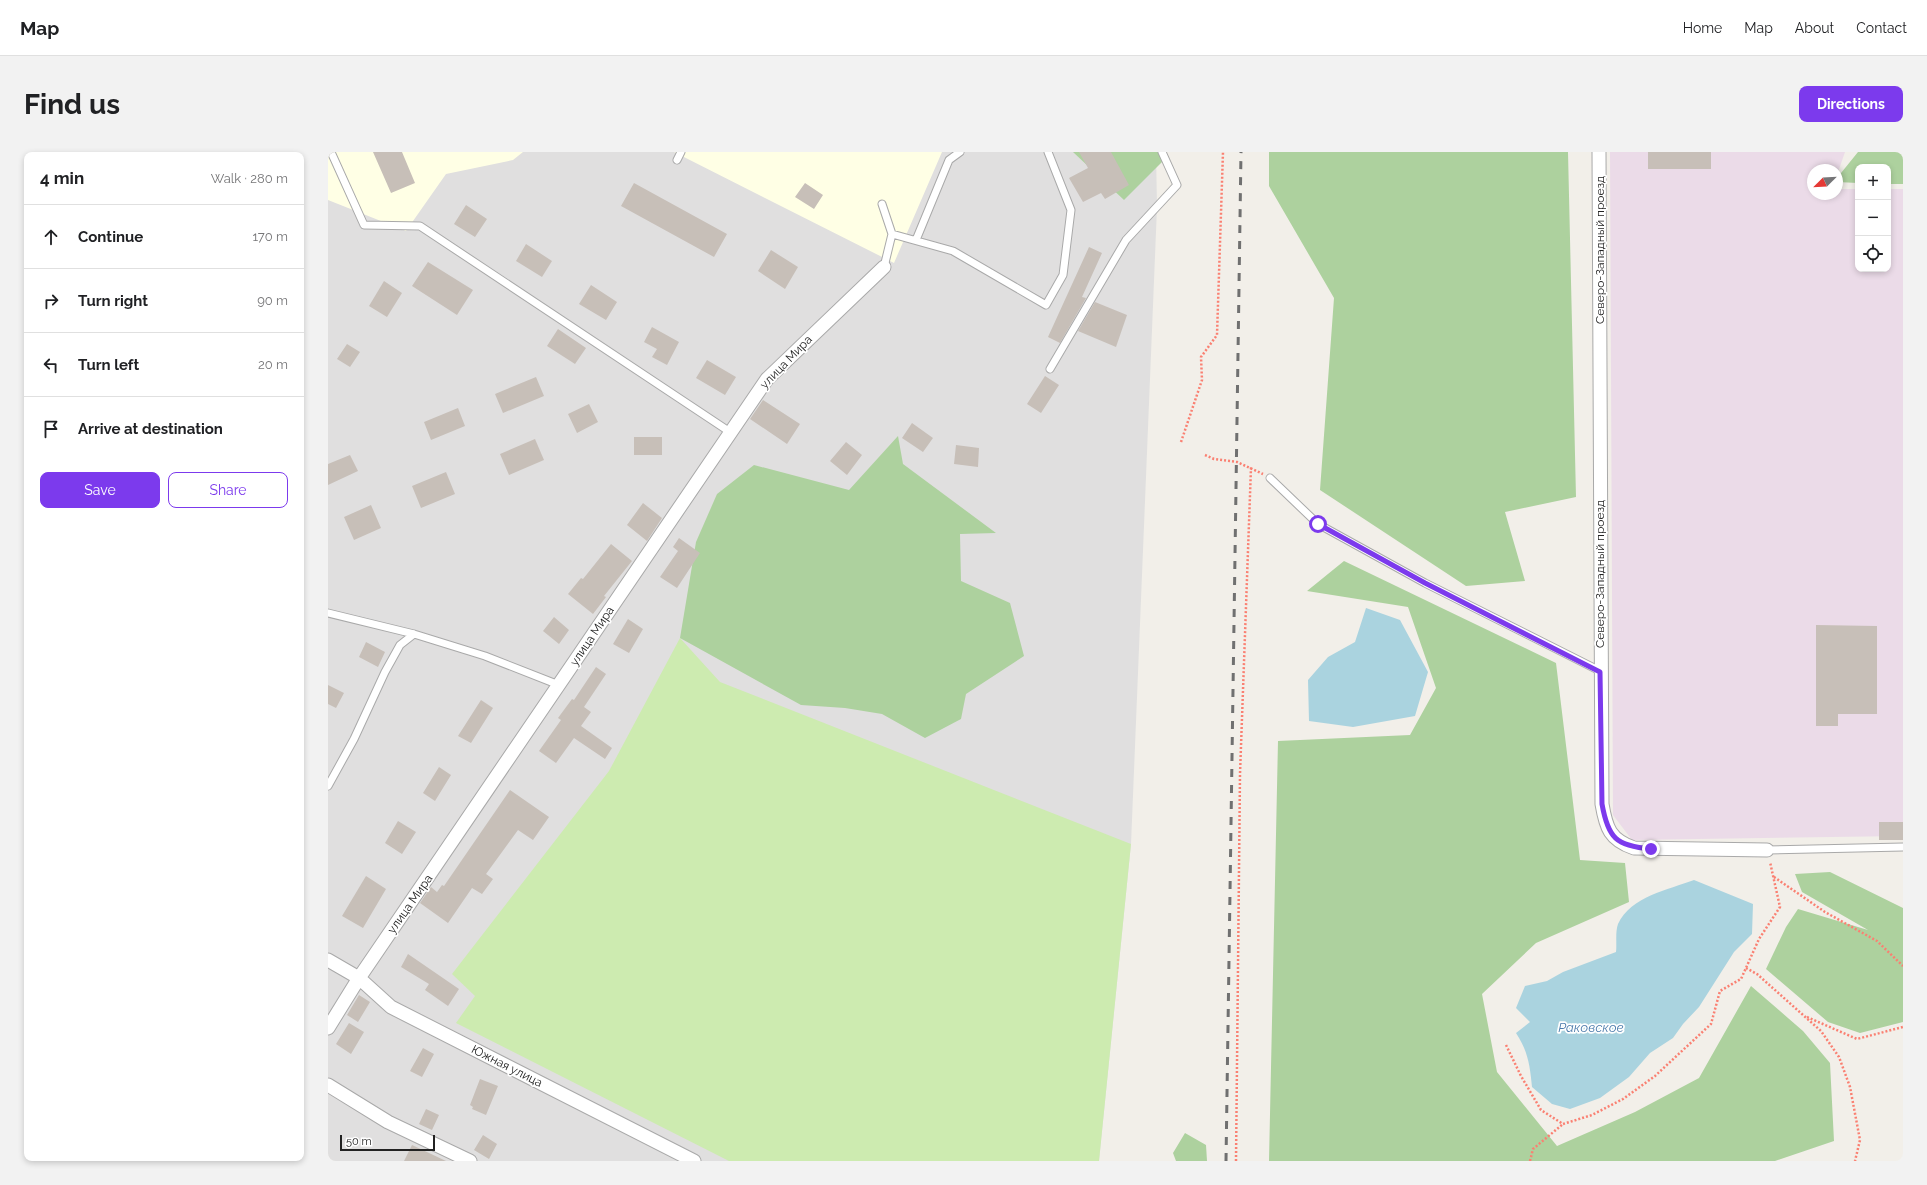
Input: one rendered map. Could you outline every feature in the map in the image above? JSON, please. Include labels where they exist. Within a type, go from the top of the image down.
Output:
[{"type":"street","name":"Северо-Западный проезд","points":[[1600,152],[1600,672],[1602,804],[1608,828],[1614,837],[1622,844],[1634,848],[1767,850]]},
{"type":"street","name":"улица Мира","points":[[328,1028],[359,978],[767,379],[884,267]]},
{"type":"street","name":"Южная улица","points":[[328,960],[359,978],[391,1007],[694,1161]]},
{"type":"street","points":[[328,1086],[388,1122],[470,1161]]},
{"type":"lane","points":[[331,152],[364,225],[420,226],[730,432]]},
{"type":"lane","points":[[677,160],[681,152]]},
{"type":"lane","points":[[916,240],[949,160],[960,152]]},
{"type":"lane","points":[[892,234],[953,251],[1046,305],[1064,275],[1071,210],[1048,152]]},
{"type":"lane","points":[[1050,369],[1126,240],[1177,185],[1162,152]]},
{"type":"lane","points":[[882,204],[892,234],[884,267]]},
{"type":"lane","points":[[1270,478],[1318,524],[1425,583],[1600,672]]},
{"type":"lane","points":[[328,613],[414,634],[485,656],[559,685]]},
{"type":"lane","points":[[328,786],[354,739],[385,672],[400,645],[414,634]]},
{"type":"lane","points":[[1767,850],[1903,847]]},
{"type":"path","points":[[1181,442],[1202,380],[1202,357],[1217,335],[1223,152]]},
{"type":"path","points":[[1205,455],[1214,459],[1237,462],[1251,467],[1270,478]]},
{"type":"path","points":[[1236,1161],[1240,774],[1251,467]]},
{"type":"path","points":[[1530,1161],[1533,1149],[1563,1124],[1592,1115],[1623,1099],[1655,1076],[1711,1024],[1720,991],[1741,979],[1759,938],[1780,907],[1767,850]]},
{"type":"path","points":[[1773,877],[1825,912],[1877,941],[1903,966]]},
{"type":"path","points":[[1746,968],[1757,974],[1821,1031],[1839,1057],[1848,1081],[1860,1140],[1855,1161]]},
{"type":"path","points":[[1804,1016],[1858,1039],[1903,1028]]},
{"type":"path","points":[[1506,1045],[1521,1076],[1541,1110],[1563,1124]]},
{"type":"shaded area","points":[[328,152],[1156,152],[1157,207],[1131,844],[1099,1161],[328,1161]]},
{"type":"shaded area","points":[[328,152],[523,152],[513,160],[446,174],[406,231],[328,200]]},
{"type":"shaded area","points":[[674,152],[942,152],[894,263]]},
{"type":"shaded area","points":[[1610,152],[1845,152],[1841,164],[1807,164],[1807,200],[1843,200],[1843,189],[1855,189],[1855,272],[1891,272],[1891,189],[1903,189],[1903,836],[1632,840],[1613,815]]},
{"type":"green space","points":[[1073,152],[1166,152],[1166,158],[1124,200]]},
{"type":"green space","points":[[1269,152],[1568,152],[1576,497],[1505,512],[1525,581],[1466,586],[1320,490],[1334,298],[1269,186]]},
{"type":"green space","points":[[1858,152],[1903,152],[1903,184],[1891,184],[1891,164],[1855,164],[1855,183],[1843,182],[1843,171]]},
{"type":"green space","points":[[898,436],[903,464],[996,533],[960,534],[961,581],[1010,603],[1024,656],[966,694],[961,719],[925,738],[882,714],[845,708],[801,705],[680,638],[696,542],[717,494],[754,465],[849,490]]},
{"type":"green space","points":[[1344,561],[1556,663],[1580,860],[1625,863],[1629,902],[1536,943],[1482,994],[1497,1072],[1557,1146],[1635,1112],[1699,1078],[1751,986],[1803,1031],[1830,1063],[1834,1141],[1775,1161],[1269,1161],[1278,741],[1410,735],[1436,688],[1408,607],[1307,591]]},
{"type":"green space","points":[[680,638],[720,682],[1131,844],[1099,1161],[729,1161],[456,1023],[475,996],[452,974],[609,771]]},
{"type":"green space","points":[[1830,872],[1903,908],[1903,1022],[1860,1033],[1828,1022],[1766,969],[1786,927],[1798,909],[1868,930],[1802,892],[1795,874]]},
{"type":"green space","points":[[1185,1133],[1206,1145],[1207,1161],[1176,1161],[1173,1153]]},
{"type":"water","points":[[1366,608],[1400,620],[1428,672],[1415,716],[1353,727],[1309,721],[1308,680],[1328,657],[1355,642]]},
{"type":"water","name":"Раковское","points":[[1694,880],[1753,904],[1752,934],[1734,952],[1699,1007],[1683,1024],[1673,1038],[1650,1053],[1629,1077],[1600,1098],[1570,1109],[1552,1104],[1532,1087],[1528,1059],[1516,1033],[1530,1022],[1516,1008],[1525,986],[1547,981],[1563,972],[1616,952],[1618,924],[1624,914],[1641,900],[1651,895]]},
{"type":"building","points":[[373,152],[402,152],[415,183],[391,193]]},
{"type":"building","points":[[1079,152],[1111,152],[1129,185],[1105,199],[1101,193],[1083,202],[1069,178],[1088,168]]},
{"type":"building","points":[[1648,152],[1711,152],[1711,169],[1648,169]]},
{"type":"building","points":[[634,183],[727,234],[714,257],[621,206]]},
{"type":"building","points":[[805,183],[823,195],[814,209],[795,197]]},
{"type":"building","points":[[466,205],[487,219],[475,237],[454,224]]},
{"type":"building","points":[[526,244],[552,261],[542,277],[516,261]]},
{"type":"building","points":[[1089,247],[1102,253],[1082,297],[1086,298],[1060,343],[1048,337]]},
{"type":"building","points":[[771,250],[798,267],[785,289],[758,271]]},
{"type":"building","points":[[428,262],[473,290],[457,315],[412,286]]},
{"type":"building","points":[[384,281],[402,293],[387,317],[369,306]]},
{"type":"building","points":[[591,285],[617,302],[606,320],[579,304]]},
{"type":"building","points":[[1095,302],[1127,315],[1116,347],[1078,331]]},
{"type":"building","points":[[652,327],[679,342],[667,365],[652,357],[657,349],[644,342]]},
{"type":"building","points":[[558,329],[586,348],[575,364],[547,346]]},
{"type":"building","points":[[347,344],[360,352],[350,367],[337,359]]},
{"type":"building","points":[[707,360],[736,377],[725,395],[696,378]]},
{"type":"building","points":[[1045,376],[1059,385],[1041,413],[1027,404]]},
{"type":"building","points":[[536,377],[544,396],[503,413],[495,394]]},
{"type":"building","points":[[763,400],[800,424],[787,444],[750,419]]},
{"type":"building","points":[[589,404],[598,422],[577,433],[568,414]]},
{"type":"building","points":[[458,408],[465,426],[431,440],[424,422]]},
{"type":"building","points":[[912,423],[933,438],[923,452],[902,438]]},
{"type":"building","points":[[634,437],[662,437],[662,455],[634,455]]},
{"type":"building","points":[[535,439],[544,460],[509,475],[500,454]]},
{"type":"building","points":[[846,442],[862,455],[847,475],[830,461]]},
{"type":"building","points":[[956,445],[979,448],[978,467],[954,464]]},
{"type":"building","points":[[350,455],[358,471],[328,485],[328,464]]},
{"type":"building","points":[[446,472],[455,494],[421,508],[412,486]]},
{"type":"building","points":[[643,503],[662,518],[647,541],[627,525]]},
{"type":"building","points":[[371,505],[381,528],[354,540],[344,517]]},
{"type":"building","points":[[679,538],[700,553],[677,588],[660,577],[678,551],[673,547]]},
{"type":"building","points":[[611,544],[632,561],[604,596],[606,597],[593,614],[568,594],[581,578],[583,579]]},
{"type":"building","points":[[554,617],[569,630],[559,644],[543,631]]},
{"type":"building","points":[[628,619],[643,629],[629,653],[613,644]]},
{"type":"building","points":[[1816,625],[1877,626],[1877,714],[1838,714],[1838,726],[1816,726]]},
{"type":"building","points":[[366,642],[385,652],[378,667],[359,657]]},
{"type":"building","points":[[596,667],[606,674],[584,707],[591,712],[581,726],[612,748],[605,759],[574,738],[556,763],[539,751],[561,720],[558,718],[572,699],[574,700]]},
{"type":"building","points":[[328,685],[344,693],[336,708],[328,704]]},
{"type":"building","points":[[481,700],[493,708],[471,743],[458,736]]},
{"type":"building","points":[[439,767],[451,775],[435,801],[423,793]]},
{"type":"building","points":[[510,790],[549,817],[533,840],[518,830],[486,874],[493,879],[482,894],[472,888],[448,923],[420,903],[431,887],[437,892],[442,885],[444,886]]},
{"type":"building","points":[[398,821],[416,832],[402,854],[385,843]]},
{"type":"building","points":[[1879,822],[1903,822],[1903,840],[1879,840]]},
{"type":"building","points":[[366,876],[386,889],[363,928],[342,916]]},
{"type":"building","points":[[408,954],[459,989],[448,1006],[425,990],[429,984],[401,967]]},
{"type":"building","points":[[359,995],[370,1002],[358,1022],[347,1015]]},
{"type":"building","points":[[349,1023],[364,1032],[351,1054],[336,1044]]},
{"type":"building","points":[[423,1048],[434,1054],[422,1077],[410,1071]]},
{"type":"building","points":[[480,1079],[498,1086],[486,1115],[472,1109],[473,1107],[470,1105]]},
{"type":"building","points":[[426,1109],[439,1115],[432,1130],[419,1124]]},
{"type":"building","points":[[483,1135],[497,1144],[489,1159],[474,1150]]},
{"type":"building","points":[[412,1145],[446,1161],[404,1161]]},
{"type":"railway","points":[[1226,1161],[1241,152]]},
{"type":"route","points":[[1318,524],[1425,583],[1600,672],[1602,804],[1604,818],[1614,837],[1622,844],[1634,848],[1651,849]]}]
